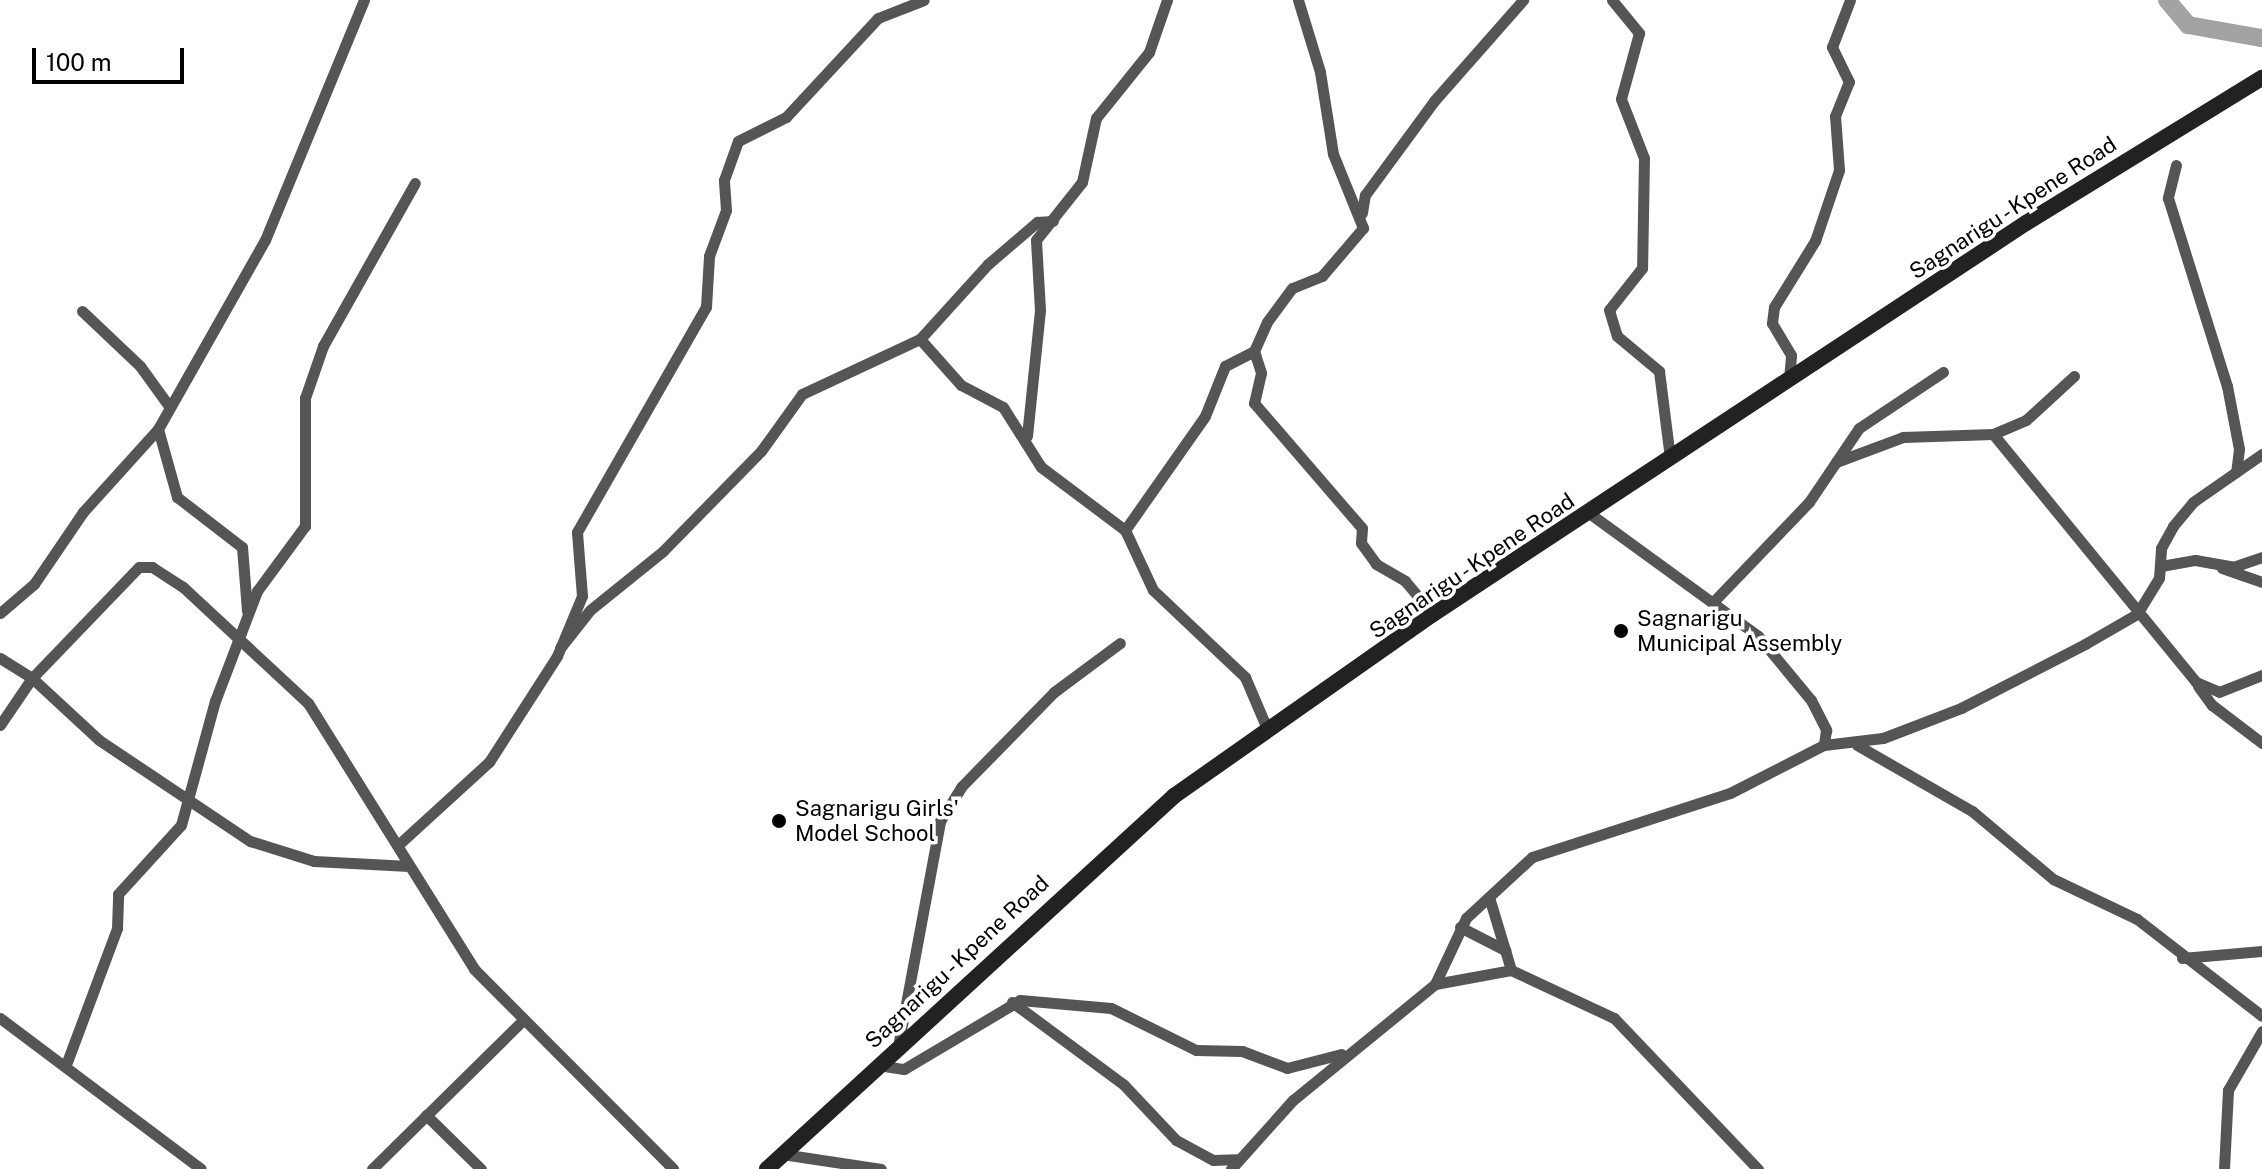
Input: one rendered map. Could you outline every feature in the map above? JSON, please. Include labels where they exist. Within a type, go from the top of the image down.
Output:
[{"type":"street","points":[[0,613],[34,584],[83,512],[158,429],[265,240],[364,0]]},
{"type":"street","points":[[559,649],[582,596],[577,532],[698,329],[711,291],[709,256],[726,210],[724,180],[738,141],[786,117],[878,18],[924,0]]},
{"type":"street","points":[[1027,436],[1040,310],[1034,251],[1082,182],[1096,118],[1143,63],[1167,0]]},
{"type":"street","points":[[1298,0],[1320,72],[1333,154],[1361,214]]},
{"type":"street","points":[[1125,530],[1205,416],[1225,366],[1254,351],[1292,288],[1322,276],[1356,239],[1365,195],[1434,101],[1523,0]]},
{"type":"street","points":[[1612,0],[1639,33],[1621,99],[1644,158],[1642,268],[1609,310],[1617,336],[1659,371],[1670,458]]},
{"type":"street","points":[[1789,379],[1791,355],[1772,323],[1774,307],[1815,241],[1839,170],[1835,116],[1849,82],[1832,47],[1850,0]]},
{"type":"street","name":"Sagnarigu - Kpene Road","points":[[767,1169],[878,1065],[899,1041],[1174,796],[1433,614],[1789,379],[2262,78]]},
{"type":"street","points":[[2176,165],[2168,198],[2227,386],[2236,472]]},
{"type":"street","points":[[67,1062],[117,928],[118,894],[177,833],[248,615],[305,526],[305,398],[323,346],[415,183]]},
{"type":"street","points":[[398,845],[489,762],[559,649],[590,610],[663,551],[761,451],[802,394],[920,339],[988,264],[1037,222],[1053,221]]},
{"type":"street","points":[[82,311],[140,366],[169,406]]},
{"type":"street","points":[[920,339],[961,385],[1003,407],[1027,436],[1041,467],[1125,530],[1153,590],[1245,677],[1268,731]]},
{"type":"street","points":[[1254,351],[1261,373],[1254,403],[1266,424],[1299,450],[1362,528],[1361,543],[1376,564],[1405,581],[1433,614]]},
{"type":"street","points":[[1715,600],[1809,502],[1859,428],[1943,372]]},
{"type":"street","points":[[1836,462],[1903,437],[1993,434],[2026,420],[2074,376]]},
{"type":"street","points":[[158,429],[177,497],[242,547],[248,615]]},
{"type":"street","points":[[1993,434],[2212,705],[2262,743]]},
{"type":"street","points":[[1435,984],[1460,927],[1489,897],[1561,842],[1730,793],[1824,745],[1857,745],[1961,708],[2137,614],[2161,566],[2173,526],[2262,454]]},
{"type":"street","points":[[1589,513],[1715,600],[1796,678],[1826,730],[1824,745]]},
{"type":"street","points":[[2222,568],[2261,559]]},
{"type":"street","points":[[2161,566],[2195,560],[2262,582]]},
{"type":"street","points":[[0,725],[32,678],[126,577],[145,566],[241,634],[308,703],[398,845],[456,947],[522,1021],[673,1169]]},
{"type":"street","points":[[899,1041],[940,821],[961,787],[1054,692],[1120,643]]},
{"type":"street","points":[[0,658],[32,678],[99,740],[250,841],[314,861],[409,866]]},
{"type":"street","points":[[2196,682],[2219,692],[2262,675]]},
{"type":"street","points":[[1857,745],[1972,811],[2053,879],[2137,919],[2182,958],[2262,1016]]},
{"type":"street","points":[[1489,897],[1511,970]]},
{"type":"street","points":[[1460,927],[1505,950]]},
{"type":"street","points":[[2182,958],[2262,951]]},
{"type":"street","points":[[1231,1169],[1348,1051],[1435,984],[1511,970],[1614,1018],[1758,1169]]},
{"type":"street","points":[[878,1065],[904,1069],[1012,1002],[1111,1008],[1196,1050],[1242,1051],[1287,1068],[1348,1051]]},
{"type":"street","points":[[1012,1002],[1124,1085],[1176,1140],[1219,1162],[1240,1158]]},
{"type":"street","points":[[0,1018],[67,1062],[201,1169]]},
{"type":"street","points":[[372,1169],[522,1021]]},
{"type":"street","points":[[2224,1169],[2228,1090],[2262,1031]]},
{"type":"street","points":[[426,1115],[481,1169]]},
{"type":"street","points":[[782,1154],[881,1169]]},
{"type":"waterway","points":[[2167,0],[2188,25],[2262,38]]},
{"type":"place","name":"Sagnarigu Municipal Assembly","points":[[1621,631]]},
{"type":"place","name":"Sagnarigu Girls' Model School","points":[[779,821]]}]
